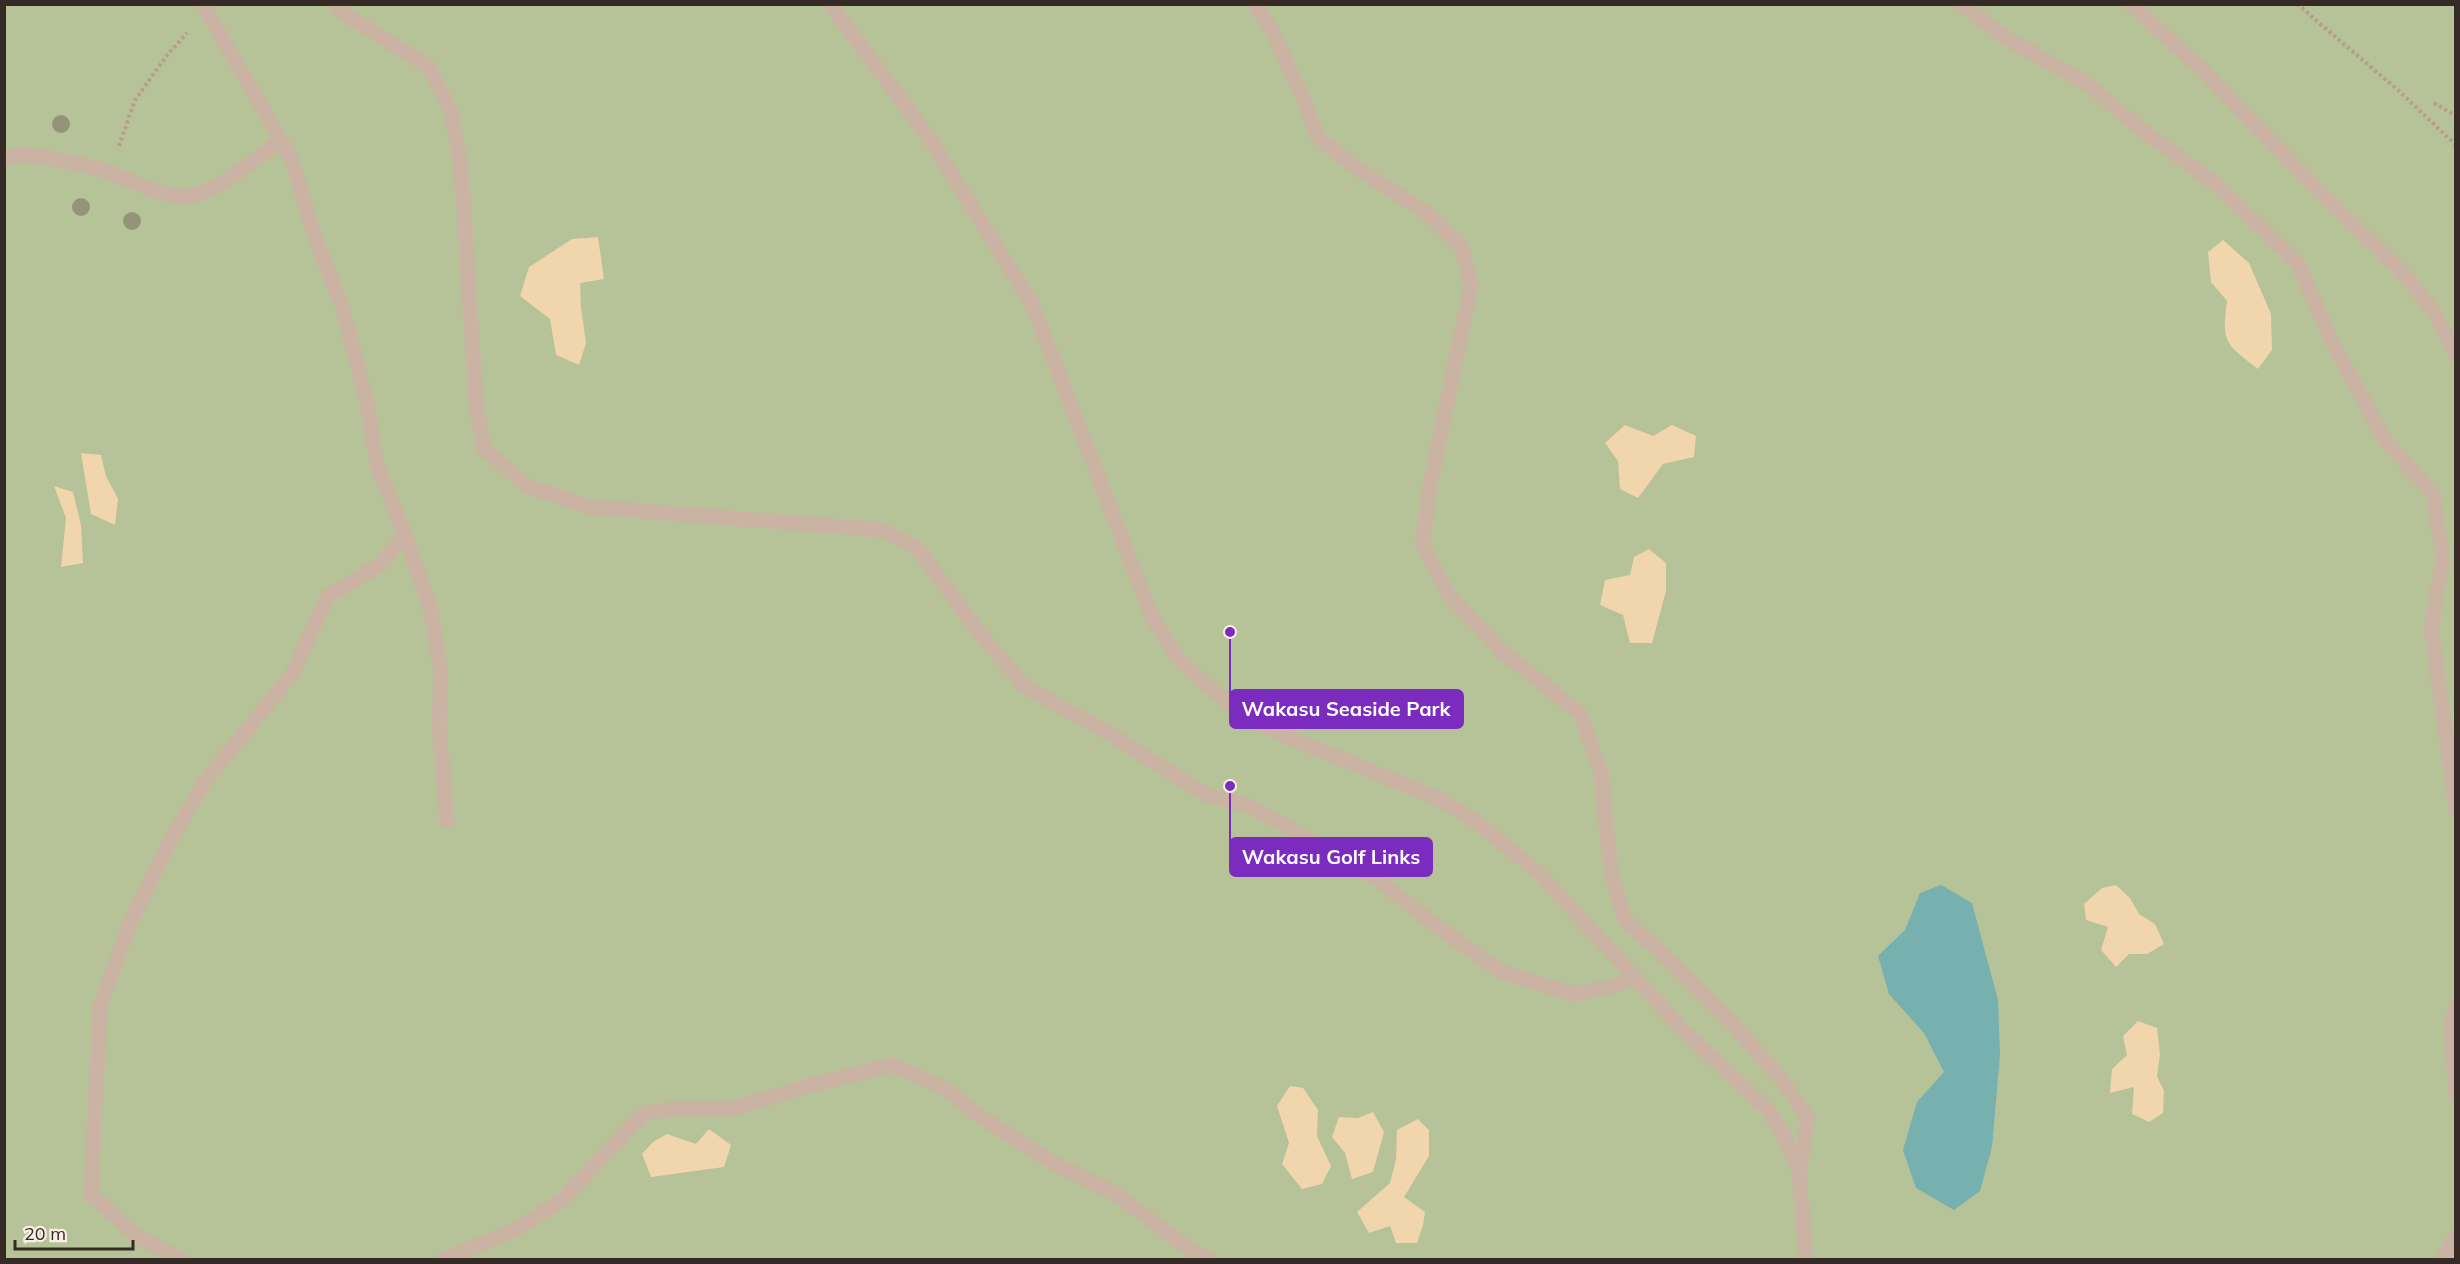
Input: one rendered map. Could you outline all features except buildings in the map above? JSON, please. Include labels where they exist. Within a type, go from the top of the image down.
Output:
[{"type":"lane","points":[[335,4],[345,14],[429,67],[451,111],[461,168],[476,403],[484,449],[530,487],[590,507],[883,530],[918,549],[975,627],[1025,687],[1110,734],[1206,795],[1251,806],[1378,879],[1431,922],[1501,972],[1575,994],[1614,986],[1635,978]]},
{"type":"lane","points":[[830,4],[928,136],[1032,304],[1152,617],[1178,657],[1205,684],[1243,714],[1288,737],[1437,798],[1474,820],[1539,873],[1685,1032],[1768,1110],[1784,1136],[1799,1171]]},
{"type":"lane","points":[[1254,4],[1272,30],[1318,137],[1356,168],[1427,213],[1462,248],[1471,286],[1431,480],[1422,544],[1449,595],[1505,655],[1539,679],[1581,715],[1601,773],[1611,872],[1624,919],[1689,979],[1782,1080],[1808,1118],[1799,1171],[1806,1260]]},
{"type":"lane","points":[[1961,4],[2006,38],[2086,83],[2141,129],[2217,184],[2298,264],[2333,343],[2385,440],[2433,494],[2443,559],[2431,626],[2456,810]]},
{"type":"lane","points":[[2132,4],[2202,70],[2320,193],[2405,275],[2434,312],[2456,356]]},
{"type":"lane","points":[[205,8],[292,160],[313,232],[343,309],[366,399],[378,468],[405,534],[430,606],[441,672],[439,724],[447,820]]},
{"type":"lane","points":[[4,158],[23,155],[110,173],[160,193],[197,195],[237,173],[270,150],[280,140]]},
{"type":"lane","points":[[182,1260],[136,1236],[91,1194],[100,1007],[129,926],[172,838],[205,782],[291,676],[328,596],[380,565],[405,534]]},
{"type":"lane","points":[[2456,1007],[2451,1024],[2456,1096]]},
{"type":"lane","points":[[442,1260],[517,1229],[562,1200],[644,1113],[675,1109],[732,1109],[812,1085],[893,1065],[946,1089],[981,1117],[1057,1165],[1116,1194],[1193,1252],[1211,1260]]},
{"type":"lane","points":[[2442,1260],[2456,1236]]},
{"type":"path","points":[[2297,4],[2399,91],[2456,145]]},
{"type":"path","points":[[110,173],[135,100],[205,8]]},
{"type":"path","points":[[2434,103],[2456,116]]},
{"type":"green space","points":[[5,5],[2455,5],[2455,1259],[5,1260]]},
{"type":"sand","points":[[598,237],[604,279],[580,283],[586,343],[579,365],[556,355],[550,319],[520,296],[529,267],[572,239]]},
{"type":"sand","points":[[2223,240],[2249,263],[2271,314],[2272,350],[2258,369],[2239,354],[2228,341],[2225,326],[2227,301],[2211,282],[2208,252]]},
{"type":"sand","points":[[1625,425],[1653,436],[1672,425],[1696,436],[1694,457],[1663,464],[1638,498],[1620,489],[1618,461],[1605,443]]},
{"type":"sand","points":[[81,453],[101,455],[106,476],[118,499],[115,525],[91,514]]},
{"type":"sand","points":[[54,486],[73,492],[81,525],[83,563],[61,567],[66,518]]},
{"type":"sand","points":[[1649,549],[1666,563],[1666,591],[1652,643],[1630,643],[1623,615],[1600,605],[1605,580],[1630,575],[1634,557]]},
{"type":"sand","points":[[2116,885],[2130,898],[2139,914],[2155,924],[2164,944],[2147,954],[2129,954],[2116,967],[2101,950],[2108,927],[2086,920],[2084,904],[2102,888]]},
{"type":"sand","points":[[2138,1021],[2157,1028],[2160,1054],[2157,1076],[2164,1091],[2163,1113],[2149,1122],[2132,1114],[2134,1087],[2110,1093],[2112,1069],[2127,1055],[2123,1036]]},
{"type":"sand","points":[[1290,1086],[1303,1088],[1318,1110],[1317,1136],[1331,1166],[1322,1184],[1302,1189],[1282,1164],[1289,1143],[1277,1106]]},
{"type":"sand","points":[[1373,1112],[1384,1132],[1373,1172],[1352,1179],[1345,1153],[1332,1137],[1339,1117],[1358,1118]]},
{"type":"sand","points":[[1418,1119],[1429,1130],[1429,1156],[1404,1197],[1425,1212],[1423,1225],[1417,1243],[1396,1243],[1390,1226],[1369,1233],[1357,1212],[1390,1183],[1396,1159],[1397,1130]]},
{"type":"sand","points":[[709,1129],[731,1145],[724,1167],[651,1177],[642,1154],[653,1142],[667,1134],[696,1144]]},
{"type":"water","points":[[1941,885],[1972,903],[1998,1000],[2000,1055],[1992,1147],[1980,1191],[1954,1210],[1916,1188],[1903,1150],[1917,1102],[1944,1072],[1924,1033],[1889,994],[1878,956],[1905,930],[1920,893]]},
{"type":"place","name":"Wakasu Seaside Park","points":[[1230,632]]},
{"type":"place","name":"Wakasu Golf Links","points":[[1230,786]]}]
